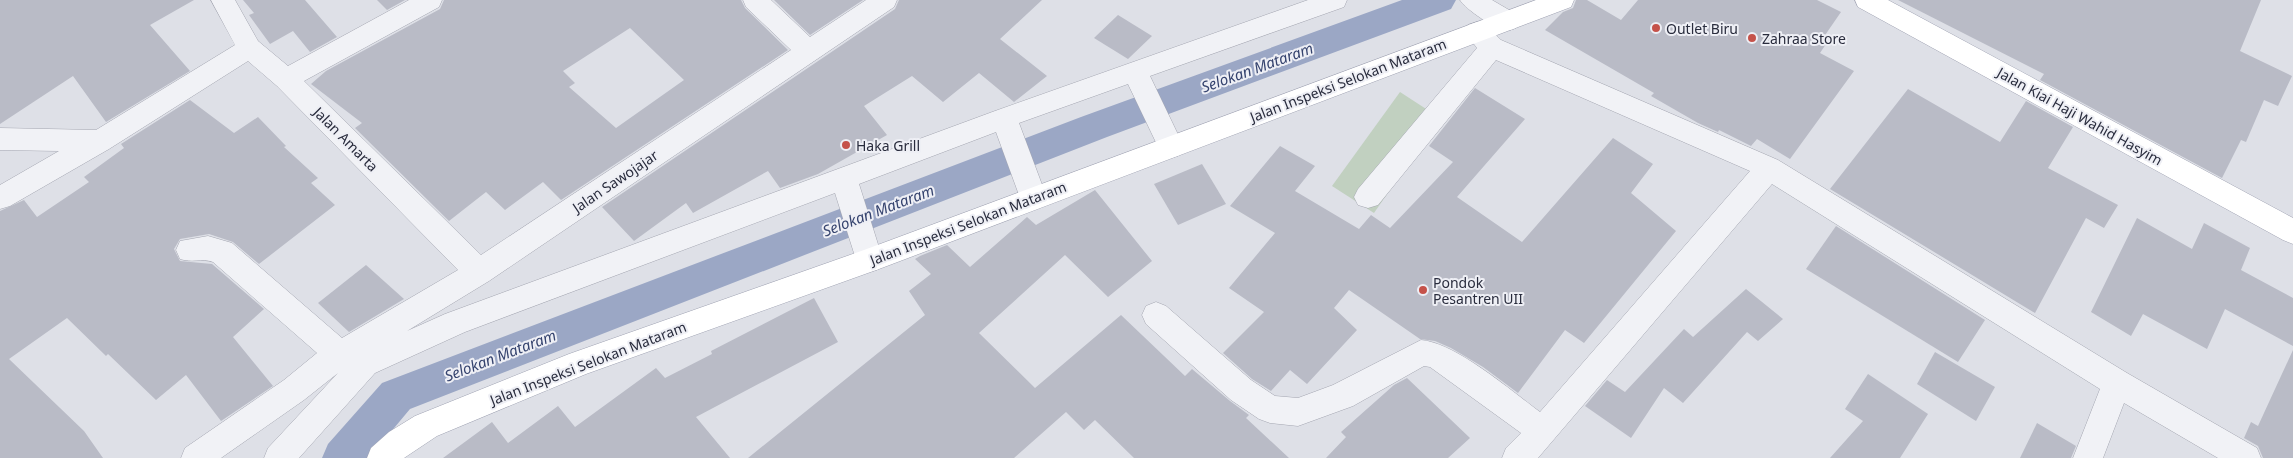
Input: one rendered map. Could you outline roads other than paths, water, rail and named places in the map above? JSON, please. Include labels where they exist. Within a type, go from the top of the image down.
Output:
[{"type":"main road","name":"Jalan Inspeksi Selokan Mataram","points":[[382,458],[400,442],[426,426],[579,363],[869,260],[1029,188],[1171,147],[1484,39],[1507,21],[1562,0]]},
{"type":"main road","name":"Jalan Kiai Haji Wahid Hasyim","points":[[1867,0],[2293,232]]},
{"type":"street","name":"Jalan Amarta","points":[[223,0],[250,48],[286,79],[479,272]]},
{"type":"street","points":[[286,79],[430,0]]},
{"type":"street","points":[[755,0],[809,51]]},
{"type":"street","name":"Jalan Sawojajar","points":[[352,359],[367,340],[479,272],[886,0]]},
{"type":"street","points":[[196,458],[294,390],[352,359],[847,188],[1139,79],[1335,0]]},
{"type":"street","points":[[1474,1],[1507,21]]},
{"type":"street","points":[[1368,196],[1484,39],[1769,168],[2117,383],[2246,458]]},
{"type":"street","points":[[0,198],[100,141],[250,48]]},
{"type":"street","points":[[1139,79],[1171,147]]},
{"type":"street","points":[[1008,127],[1029,188]]},
{"type":"street","points":[[0,139],[100,141]]},
{"type":"street","points":[[1517,458],[1543,431],[1769,168]]},
{"type":"street","points":[[847,188],[869,260]]},
{"type":"street","points":[[190,250],[208,248],[222,252],[352,359]]},
{"type":"street","points":[[1156,315],[1241,390],[1270,409],[1298,412],[1342,396],[1421,353],[1433,354],[1462,371],[1543,431]]},
{"type":"street","points":[[279,458],[352,359]]},
{"type":"street","points":[[2088,458],[2117,383]]},
{"type":"waterway","name":"Selokan Mataram","points":[[343,458],[396,396],[1094,127],[1439,0]]},
{"type":"place","name":"Outlet Biru","points":[[1656,28]]},
{"type":"place","name":"Zahraa Store","points":[[1752,38]]},
{"type":"place","name":"Haka Grill","points":[[846,145]]},
{"type":"place","name":"Pondok Pesantren UII","points":[[1423,290]]}]
